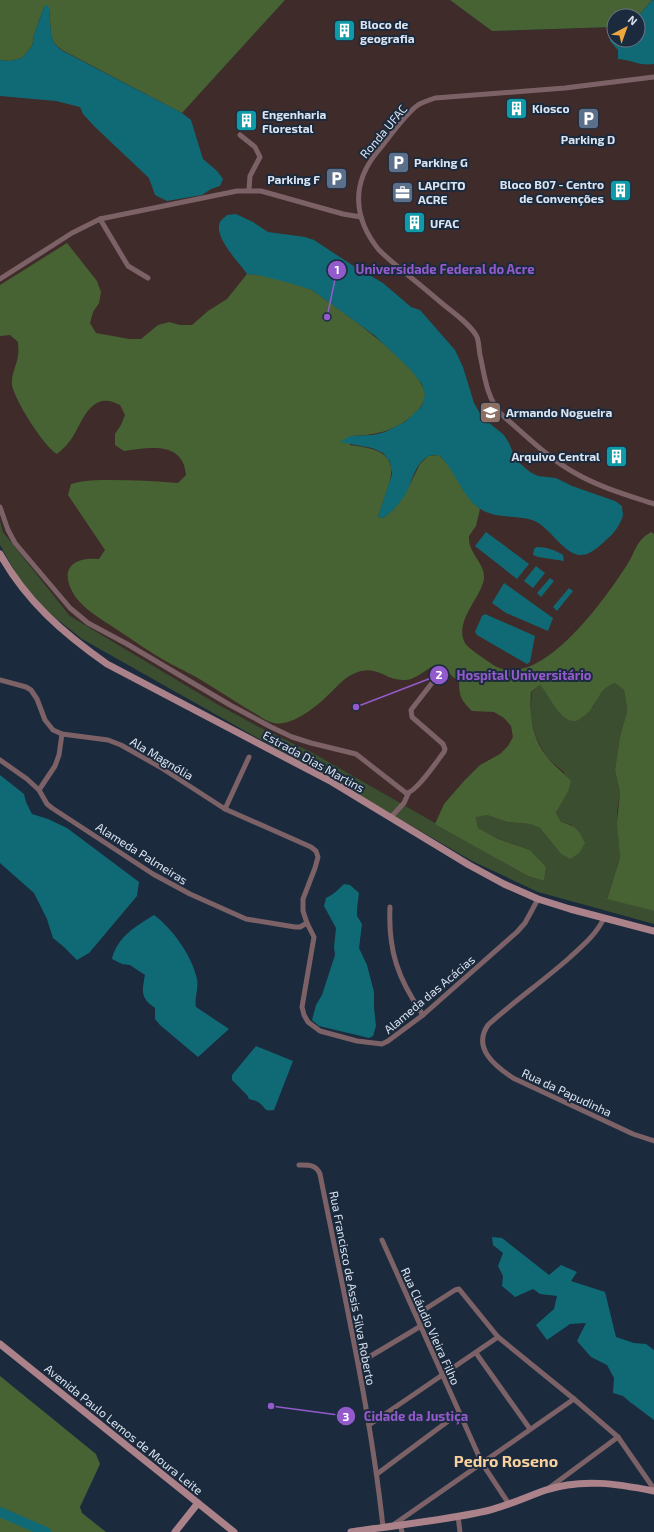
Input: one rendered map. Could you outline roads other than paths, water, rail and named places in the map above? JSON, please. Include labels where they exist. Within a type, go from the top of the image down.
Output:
[{"type":"street","name":"Ronda UFAC","points":[[654,77],[557,88],[435,98],[425,102],[417,106],[406,117],[366,167],[359,190],[358,204],[361,218],[373,242],[380,251],[457,316],[476,337],[488,394],[492,404],[501,414],[560,464],[574,473],[594,483],[654,504]]},
{"type":"street","points":[[240,135],[255,147],[260,157],[250,176],[249,190]]},
{"type":"street","points":[[0,279],[72,233],[100,219],[237,191],[261,191],[361,218]]},
{"type":"street","points":[[100,219],[128,266],[148,278]]},
{"type":"street","points":[[0,507],[8,530],[15,543],[70,608],[88,623],[127,644],[230,705],[292,737],[356,754],[408,794]]},
{"type":"street","name":"Estrada Dias Martins","points":[[0,554],[21,586],[44,613],[77,642],[107,664],[332,782],[480,872],[504,884],[538,899],[654,931]]},
{"type":"street","points":[[0,680],[26,687],[31,690],[37,699],[45,720],[53,730],[62,734],[59,755],[55,766],[39,790]]},
{"type":"street","points":[[391,817],[404,803],[408,794],[419,784],[445,749],[443,744],[410,714],[411,710],[432,683]]},
{"type":"street","name":"Ala Magnólia","points":[[62,734],[108,740],[132,750],[225,809],[304,844]]},
{"type":"street","points":[[225,809],[249,757]]},
{"type":"street","name":"Alameda Palmeiras","points":[[0,760],[27,779],[39,790],[47,804],[52,808],[153,874],[190,894],[251,920],[295,927],[300,927],[307,923]]},
{"type":"street","name":"Alameda das Acácias","points":[[304,844],[316,851],[318,857],[303,899],[303,911],[314,938],[302,1007],[308,1022],[320,1031],[357,1041],[382,1044],[423,1015],[517,932],[525,923],[538,899]]},
{"type":"street","points":[[390,907],[390,938],[397,970],[411,998],[423,1015]]},
{"type":"street","name":"Rua da Papudinha","points":[[604,918],[596,932],[588,940],[488,1025],[482,1038],[483,1045],[492,1061],[512,1078],[633,1134],[654,1141]]},
{"type":"street","name":"Rua Francisco de Assis Silva Roberto","points":[[299,1165],[312,1165],[316,1167],[320,1174],[369,1424],[383,1527]]},
{"type":"street","name":"Rua Cláudio Vieira Filho","points":[[382,1240],[482,1463],[509,1504]]},
{"type":"street","points":[[416,1315],[455,1290],[460,1289],[498,1337],[618,1437],[654,1490]]},
{"type":"street","points":[[358,1363],[421,1326]]},
{"type":"street","points":[[369,1424],[498,1337]]},
{"type":"street","name":"Avenida Paulo Lemos de Moura Leite","points":[[0,1344],[234,1532]]},
{"type":"street","points":[[476,1353],[530,1429]]},
{"type":"street","points":[[398,1527],[482,1463],[574,1399]]},
{"type":"street","points":[[377,1474],[459,1413]]},
{"type":"street","points":[[547,1490],[618,1437]]},
{"type":"street","points":[[351,1532],[383,1527],[398,1527],[486,1511],[547,1490],[588,1483],[621,1485],[654,1490]]},
{"type":"street","points":[[175,1532],[198,1504]]},
{"type":"street","points":[[458,1516],[460,1532]]},
{"type":"waterway","points":[[0,1512],[46,1532]]},
{"type":"place","name":"Bloco de geografia","points":[[344,31]]},
{"type":"place","name":"Kiosco","points":[[517,108]]},
{"type":"place","name":"Parking D","points":[[588,118]]},
{"type":"place","name":"Engenharia Florestal","points":[[247,121]]},
{"type":"place","name":"Parking G","points":[[398,162]]},
{"type":"place","name":"Parking F","points":[[336,179]]},
{"type":"place","name":"Bloco B07 - Centro de Convenções","points":[[620,191]]},
{"type":"place","name":"LAPCITO ACRE","points":[[402,192]]},
{"type":"place","name":"UFAC","points":[[414,223]]},
{"type":"place","name":"Universidade Federal do Acre","points":[[327,317]]},
{"type":"place","name":"Armando Nogueira","points":[[490,412]]},
{"type":"place","name":"Arquivo Central","points":[[616,456]]},
{"type":"place","name":"Hospital Universitário","points":[[356,707]]},
{"type":"place","name":"Cidade da Justiça","points":[[271,1406]]},
{"type":"district","name":"Pedro Roseno","points":[[506,1460]]}]
